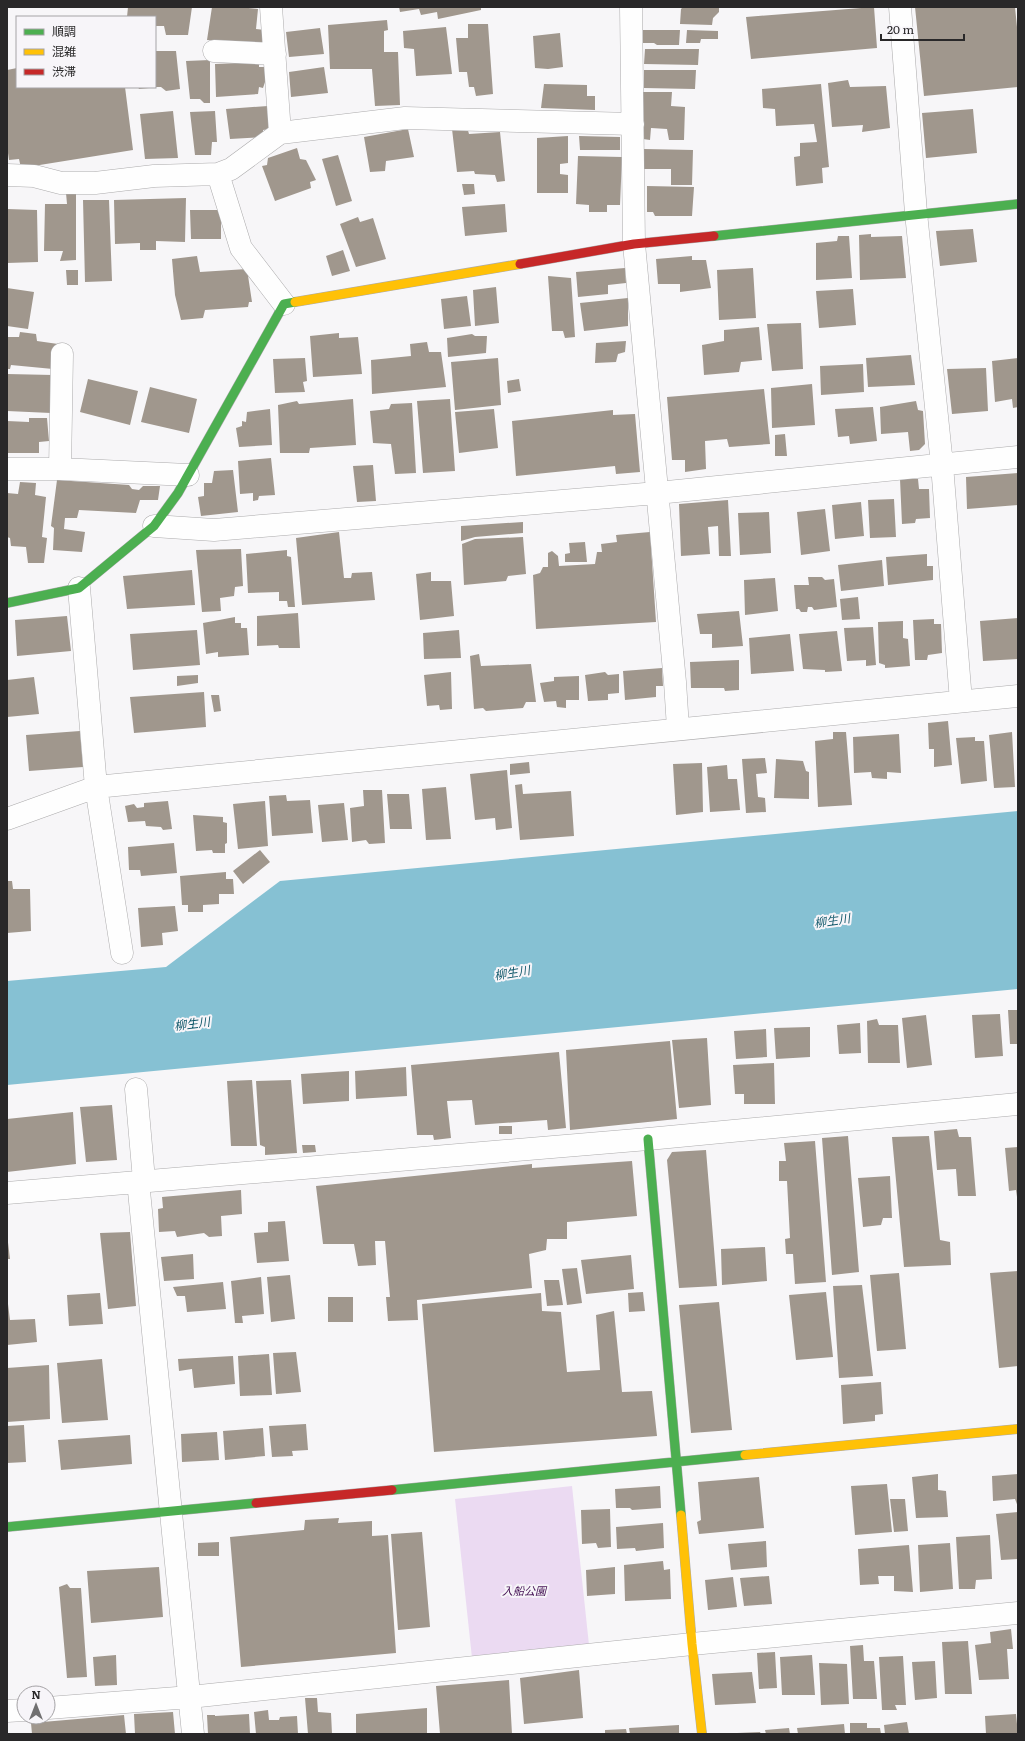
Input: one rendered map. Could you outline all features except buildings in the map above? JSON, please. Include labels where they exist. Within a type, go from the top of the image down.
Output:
[{"type":"street","points":[[271,7],[280,133]]},
{"type":"street","points":[[632,7],[634,244],[678,728]]},
{"type":"street","points":[[900,7],[916,213],[942,464],[961,701]]},
{"type":"street","points":[[214,51],[274,54]]},
{"type":"street","points":[[7,175],[34,176],[61,183],[95,183],[154,176],[218,174],[232,168],[280,133],[405,118],[633,124]]},
{"type":"street","points":[[218,174],[241,248],[284,304]]},
{"type":"street","points":[[284,304],[634,244],[916,213],[1018,204]]},
{"type":"street","points":[[7,603],[79,588],[154,526],[178,493],[284,304]]},
{"type":"street","points":[[60,469],[62,354]]},
{"type":"street","points":[[154,526],[214,530],[657,493],[1018,457]]},
{"type":"street","points":[[7,469],[60,469],[188,475]]},
{"type":"street","points":[[79,588],[96,787],[122,953]]},
{"type":"street","points":[[7,819],[96,787],[678,728],[1018,696]]},
{"type":"street","points":[[136,1089],[141,1181],[193,1734]]},
{"type":"street","points":[[7,1193],[648,1139],[1018,1104]]},
{"type":"street","points":[[648,1139],[692,1644],[702,1734]]},
{"type":"street","points":[[7,1526],[1018,1429]]},
{"type":"street","points":[[56,1707],[190,1697],[692,1644],[1018,1614]]},
{"type":"green space","name":"入船公園","points":[[572,1486],[589,1645],[472,1658],[455,1499]]},
{"type":"water","name":"柳生川","points":[[1018,811],[1018,989],[7,1085],[7,981],[166,967],[280,881]]},
{"type":"traffic: fast","points":[[714,236],[1018,204]]},
{"type":"traffic: fast","points":[[7,603],[79,588],[154,526],[178,493],[284,304],[295,302]]},
{"type":"traffic: fast","points":[[648,1139],[681,1515]]},
{"type":"traffic: fast","points":[[392,1490],[745,1455]]},
{"type":"traffic: fast","points":[[7,1527],[256,1503]]},
{"type":"traffic: slow","points":[[295,302],[520,264]]},
{"type":"traffic: slow","points":[[745,1455],[1018,1429]]},
{"type":"traffic: slow","points":[[681,1515],[692,1644],[702,1734]]},
{"type":"traffic: jam","points":[[520,264],[634,244],[714,236]]},
{"type":"traffic: jam","points":[[256,1503],[392,1490]]}]
